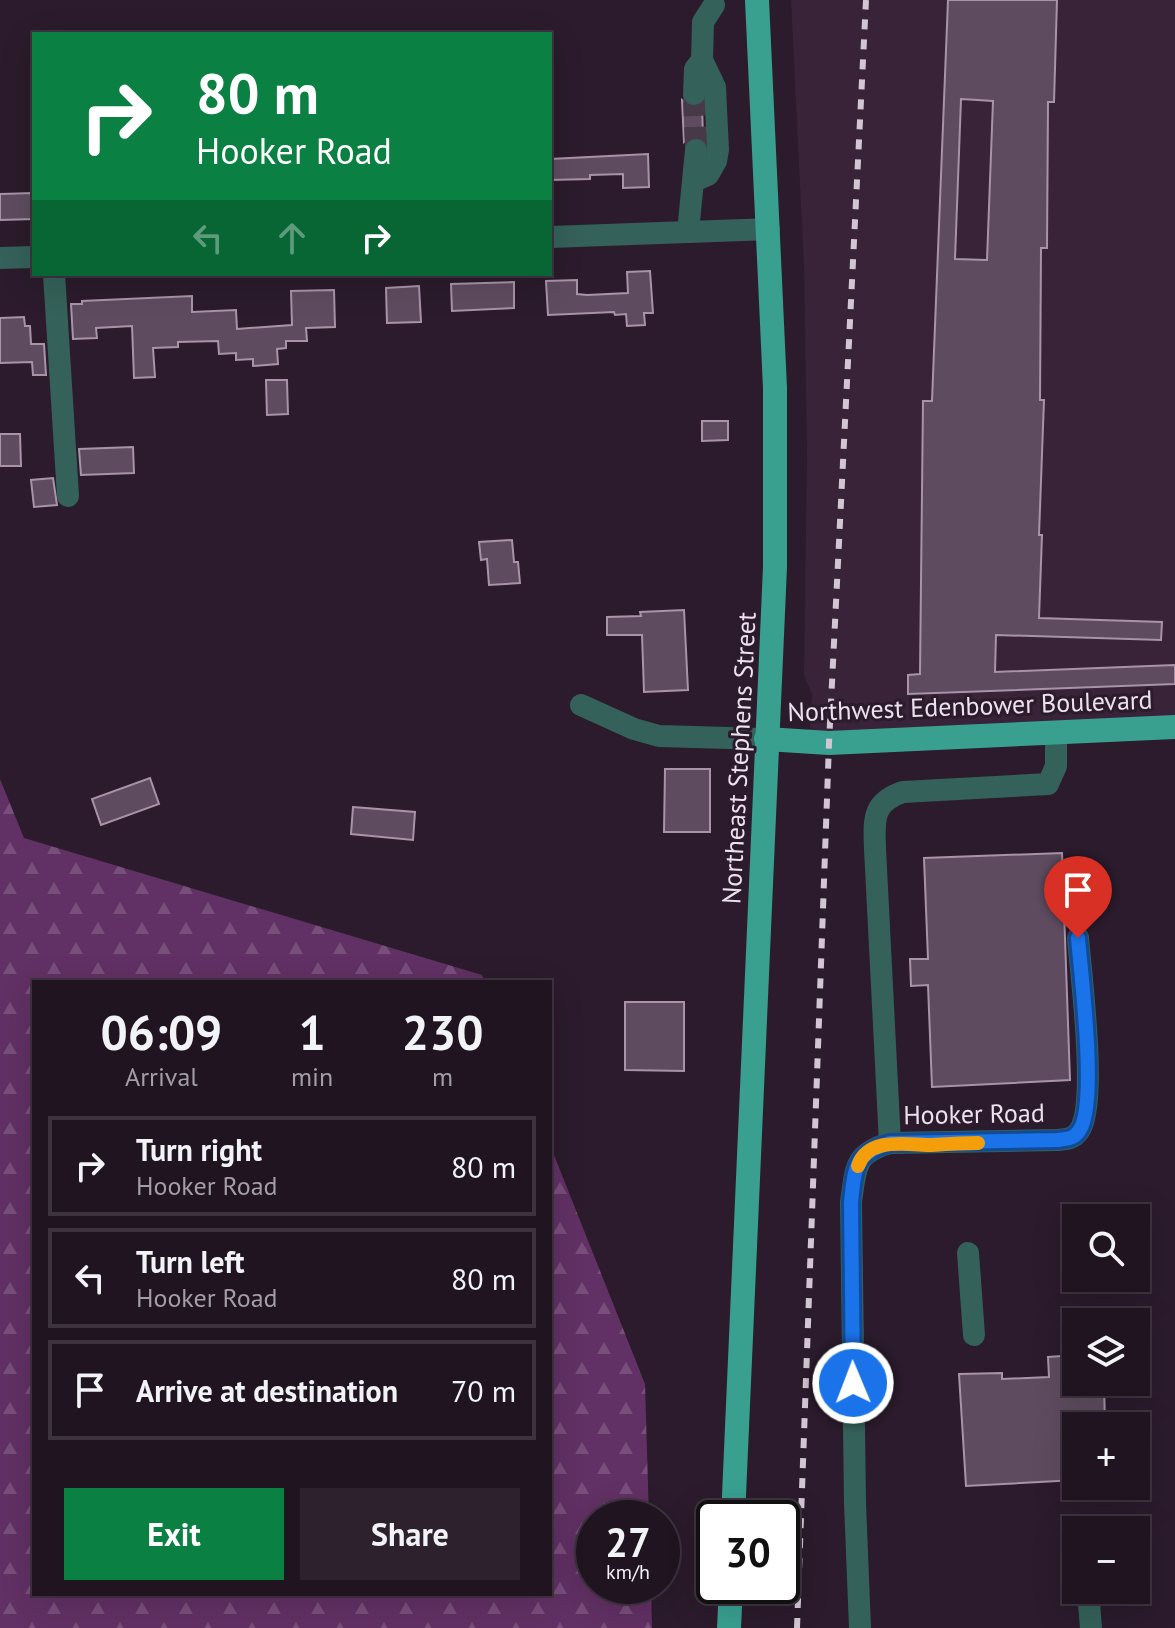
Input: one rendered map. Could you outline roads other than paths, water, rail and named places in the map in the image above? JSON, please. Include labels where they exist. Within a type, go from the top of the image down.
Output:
[{"type":"main road","name":"Northeast Stephens Street","points":[[734,1500],[775,567],[775,388],[757,0]]},
{"type":"main road","name":"Northwest Edenbower Boulevard","points":[[766,739],[829,743],[1175,727]]},
{"type":"main road","points":[[729,1628],[730,1604]]},
{"type":"street","points":[[694,181],[708,175],[718,150],[715,87],[702,60],[703,22],[714,5]]},
{"type":"street","points":[[694,94],[695,69],[702,60]]},
{"type":"street","points":[[688,232],[696,150]]},
{"type":"street","points":[[552,237],[769,229]]},
{"type":"street","points":[[0,258],[32,257]]},
{"type":"street","points":[[54,276],[68,496]]},
{"type":"street","points":[[581,705],[634,729],[659,736],[766,739]]},
{"type":"street","points":[[890,1143],[875,849],[876,812],[889,796],[903,792],[1048,784],[1056,766],[1056,732]]},
{"type":"street","name":"Hooker Road","points":[[860,1628],[851,1202],[854,1176],[861,1157],[875,1147],[890,1143],[1057,1140],[1071,1138],[1080,1131],[1089,1099],[1078,938]]},
{"type":"street","points":[[968,1253],[974,1335]]},
{"type":"street","points":[[1089,1604],[1091,1628]]},
{"type":"tunnel","points":[[694,94],[696,150]]},
{"type":"railway","points":[[797,1628],[829,743],[866,0]]}]
